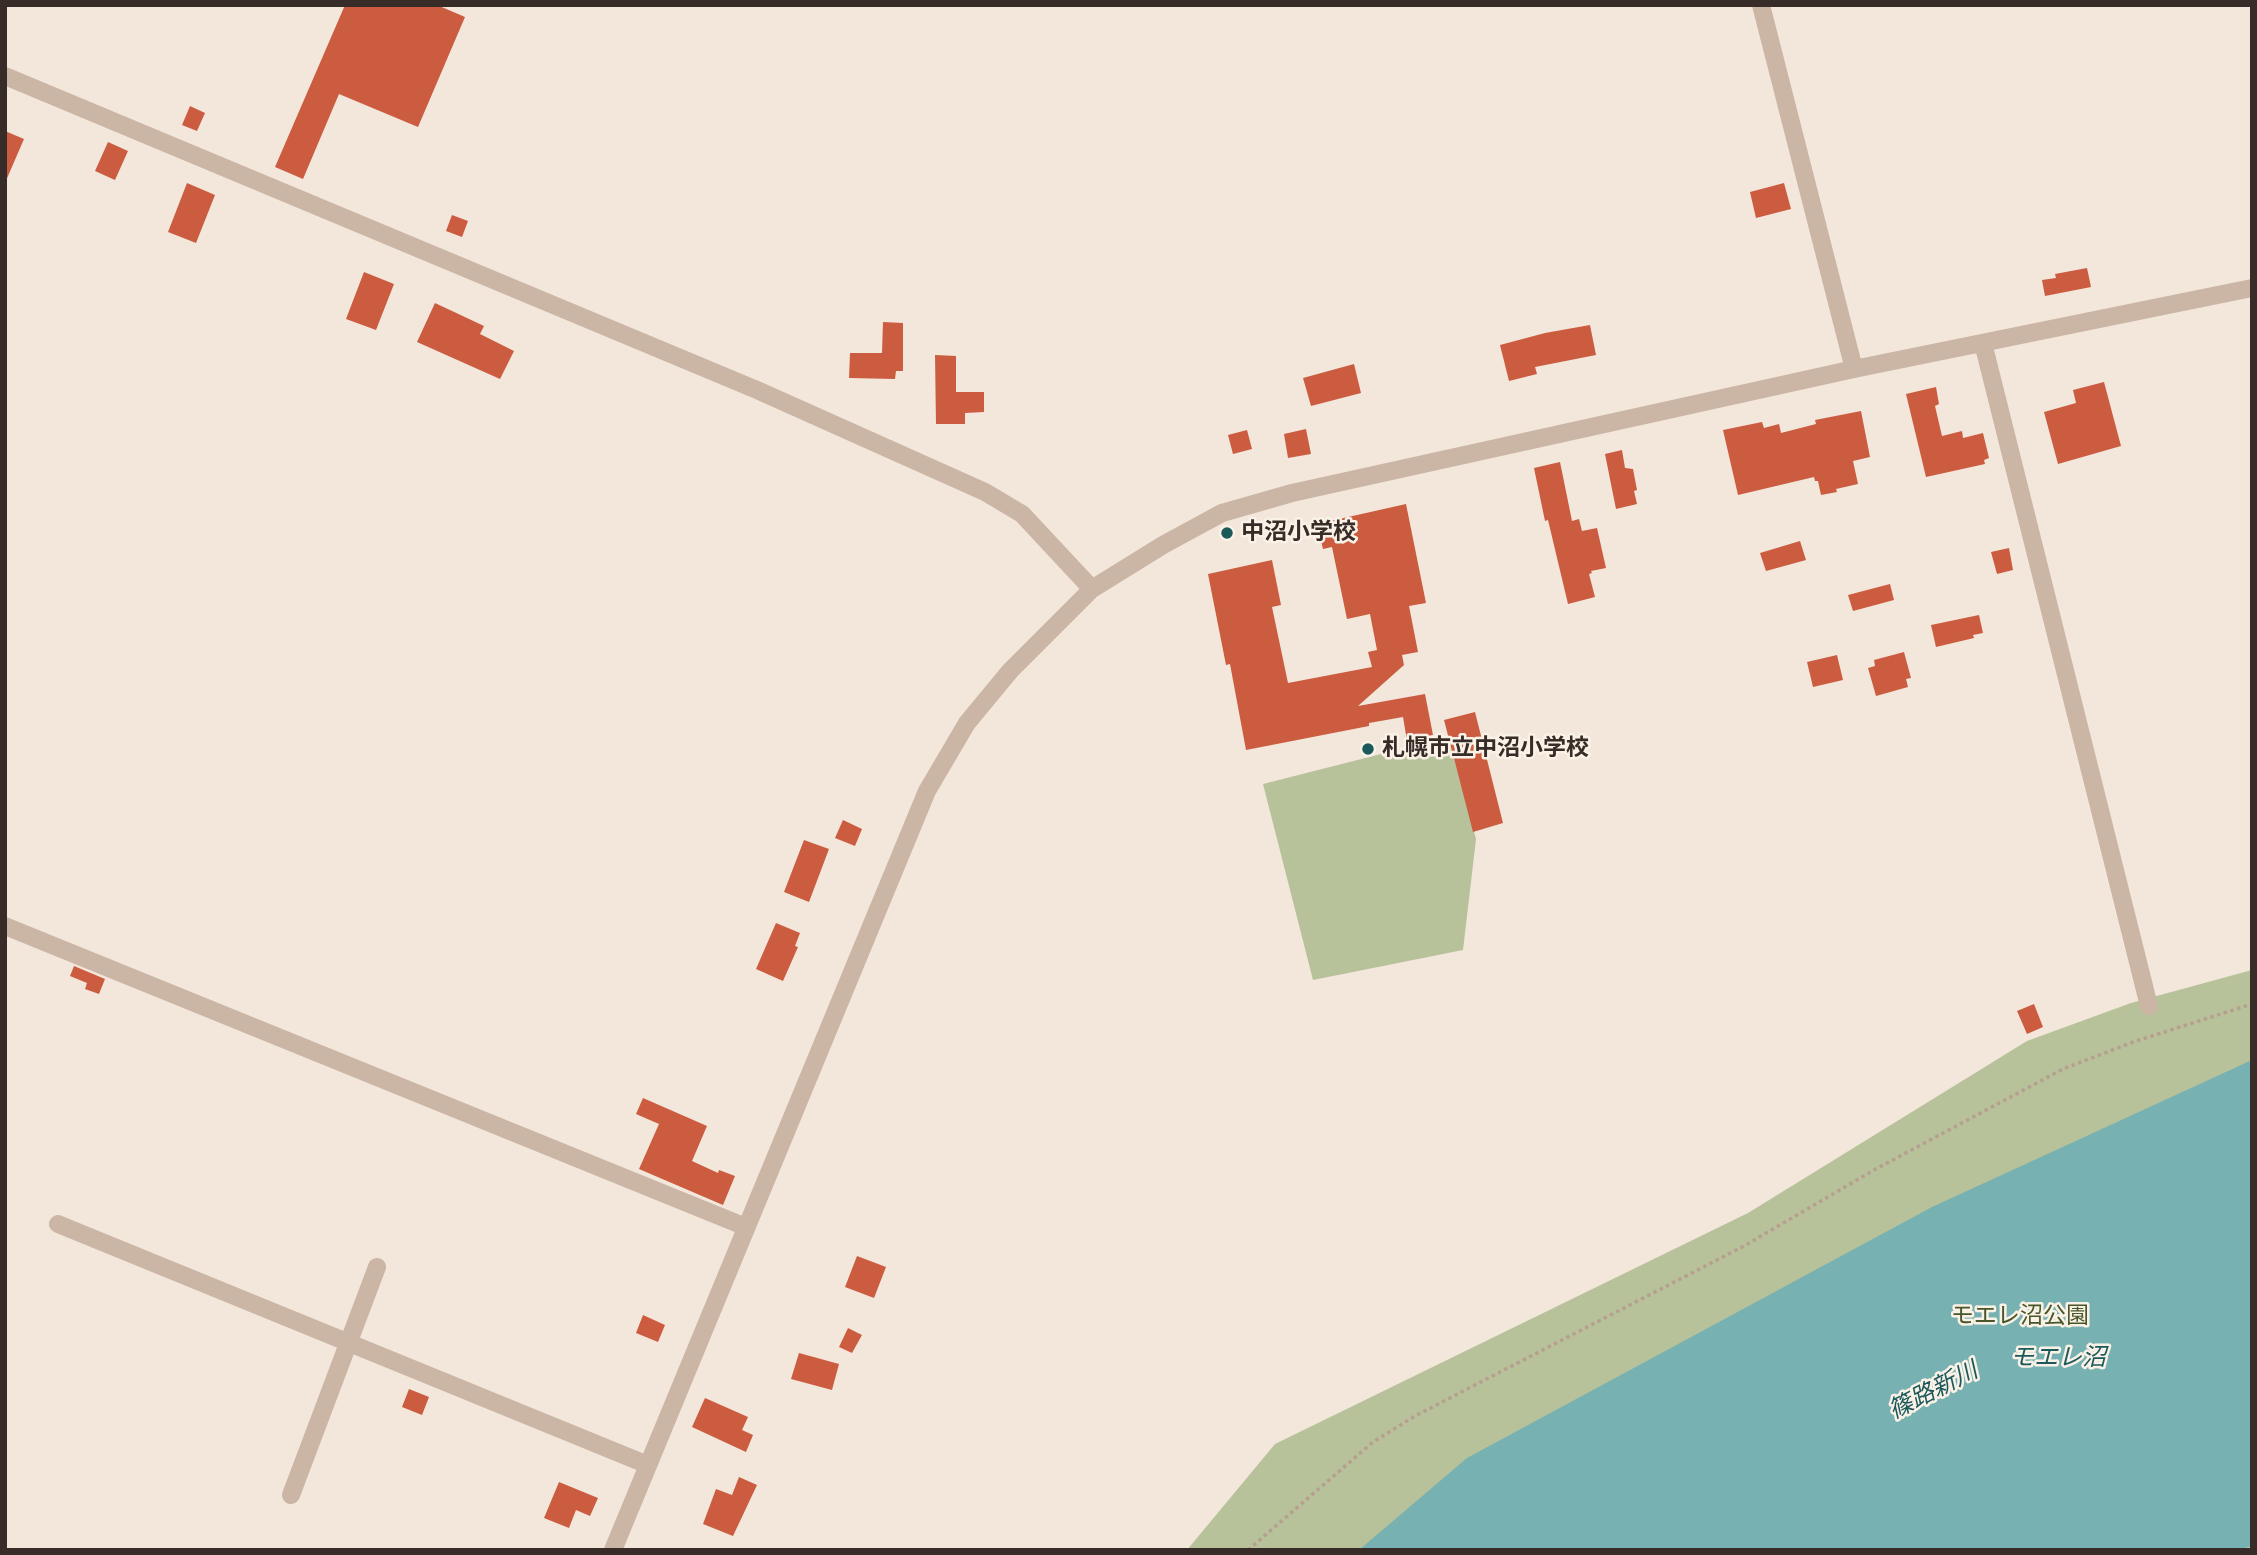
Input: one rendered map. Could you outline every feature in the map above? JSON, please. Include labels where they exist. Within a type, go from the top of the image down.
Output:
[{"type":"street","points":[[1761,5],[1854,369]]},
{"type":"street","points":[[5,76],[757,390],[985,492],[1022,514],[1092,589]]},
{"type":"street","points":[[612,1550],[927,791],[967,723],[1010,671],[1092,589],[1163,545],[1222,513],[1292,493],[1854,369],[2252,288]]},
{"type":"street","points":[[1983,343],[2149,1006]]},
{"type":"street","points":[[5,926],[746,1227]]},
{"type":"street","points":[[58,1224],[648,1465]]},
{"type":"street","points":[[291,1495],[377,1267]]},
{"type":"path","points":[[1248,1550],[1373,1442],[1415,1416],[1744,1246],[1874,1170],[2063,1069],[2133,1042],[2252,1004]]},
{"type":"green space","points":[[1448,737],[1476,839],[1463,950],[1313,980],[1263,784]]},
{"type":"green space","name":"モエレ沼","points":[[2252,970],[2252,1550],[1187,1550],[1275,1444],[1748,1213],[2027,1041],[2131,1003]]},
{"type":"water","name":"モエレ沼","points":[[2252,1060],[2252,1546],[2237,1550],[1359,1550],[1467,1458],[1932,1207]]},
{"type":"building","points":[[345,5],[437,5],[465,17],[418,127],[339,94],[303,179],[275,167]]},
{"type":"building","points":[[190,106],[205,113],[197,131],[182,125]]},
{"type":"building","points":[[5,131],[24,139],[5,183]]},
{"type":"building","points":[[108,142],[128,151],[115,180],[95,171]]},
{"type":"building","points":[[187,183],[215,195],[196,243],[168,232]]},
{"type":"building","points":[[1784,183],[1791,209],[1756,218],[1750,192]]},
{"type":"building","points":[[452,215],[468,221],[462,237],[446,231]]},
{"type":"building","points":[[2087,268],[2091,287],[2045,296],[2042,280],[2056,278],[2055,274]]},
{"type":"building","points":[[364,272],[394,284],[376,330],[346,319]]},
{"type":"building","points":[[435,303],[484,326],[480,334],[514,351],[500,379],[417,342]]},
{"type":"building","points":[[883,322],[903,323],[903,371],[896,371],[895,379],[849,378],[850,353],[882,353]]},
{"type":"building","points":[[1590,325],[1596,355],[1535,367],[1537,374],[1509,381],[1500,345]]},
{"type":"building","points":[[935,355],[956,356],[956,392],[984,392],[984,412],[965,413],[965,424],[936,424]]},
{"type":"building","points":[[1354,364],[1361,393],[1311,406],[1303,378]]},
{"type":"building","points":[[2104,382],[2121,446],[2058,464],[2044,412],[2076,403],[2073,390]]},
{"type":"building","points":[[1936,387],[1939,404],[1935,406],[1942,436],[1962,431],[1963,438],[1983,433],[1989,458],[1984,460],[1985,464],[1926,477],[1906,394]]},
{"type":"building","points":[[1861,411],[1870,457],[1853,461],[1858,484],[1821,495],[1818,481],[1815,481],[1814,477],[1738,495],[1723,430],[1762,422],[1764,428],[1779,424],[1781,433],[1816,424],[1815,420]]},
{"type":"building","points":[[1306,429],[1311,454],[1288,458],[1284,434]]},
{"type":"building","points":[[1247,430],[1252,449],[1233,454],[1228,435]]},
{"type":"building","points":[[1622,450],[1625,468],[1633,469],[1637,504],[1616,509],[1605,454]]},
{"type":"building","points":[[1560,462],[1572,521],[1579,519],[1582,531],[1597,528],[1606,568],[1591,571],[1589,574],[1595,597],[1568,604],[1548,520],[1545,521],[1534,468]]},
{"type":"building","points":[[1406,504],[1426,603],[1409,606],[1418,652],[1402,655],[1404,665],[1358,706],[1425,694],[1433,735],[1407,741],[1403,717],[1246,750],[1230,664],[1226,665],[1208,574],[1272,560],[1281,605],[1272,607],[1288,683],[1372,667],[1368,652],[1377,650],[1370,614],[1347,619],[1332,547],[1323,549],[1317,524]]},
{"type":"building","points":[[1800,541],[1806,560],[1766,571],[1760,553]]},
{"type":"building","points":[[2009,548],[2013,570],[1997,574],[1991,552]]},
{"type":"building","points":[[1890,584],[1894,600],[1853,611],[1848,595]]},
{"type":"building","points":[[1979,615],[1983,633],[1973,635],[1974,638],[1936,647],[1931,625]]},
{"type":"building","points":[[1904,652],[1911,678],[1906,679],[1908,687],[1876,696],[1868,668],[1875,666],[1874,660]]},
{"type":"building","points":[[1837,655],[1843,680],[1813,687],[1807,662]]},
{"type":"building","points":[[1475,712],[1503,823],[1473,832],[1444,720]]},
{"type":"building","points":[[843,820],[862,829],[855,846],[835,838]]},
{"type":"building","points":[[804,840],[829,849],[809,902],[784,892]]},
{"type":"building","points":[[776,923],[800,933],[795,946],[798,947],[783,981],[756,969]]},
{"type":"building","points":[[74,966],[105,979],[99,994],[85,989],[87,983],[70,976]]},
{"type":"building","points":[[2034,1004],[2043,1027],[2027,1034],[2017,1011]]},
{"type":"building","points":[[643,1098],[707,1126],[692,1161],[718,1173],[719,1170],[735,1176],[723,1205],[639,1169],[659,1124],[636,1114]]},
{"type":"building","points":[[857,1256],[886,1267],[874,1298],[845,1287]]},
{"type":"building","points":[[643,1315],[665,1325],[658,1342],[636,1333]]},
{"type":"building","points":[[848,1328],[862,1335],[852,1353],[839,1347]]},
{"type":"building","points":[[799,1353],[839,1364],[832,1390],[791,1379]]},
{"type":"building","points":[[409,1389],[429,1397],[422,1415],[402,1407]]},
{"type":"building","points":[[705,1398],[748,1417],[742,1430],[753,1435],[746,1452],[692,1427]]},
{"type":"building","points":[[739,1477],[757,1485],[733,1536],[703,1524],[716,1489],[732,1495]]},
{"type":"building","points":[[559,1482],[598,1498],[590,1516],[576,1510],[569,1528],[544,1518]]},
{"type":"place","name":"中沼小学校","points":[[1227,533]]},
{"type":"place","name":"札幌市立中沼小学校","points":[[1368,749]]},
{"type":"park label","name":"モエレ沼公園","points":[[2020,1317]]},
{"type":"water label","name":"篠路新川","points":[[1934,1392]]}]
